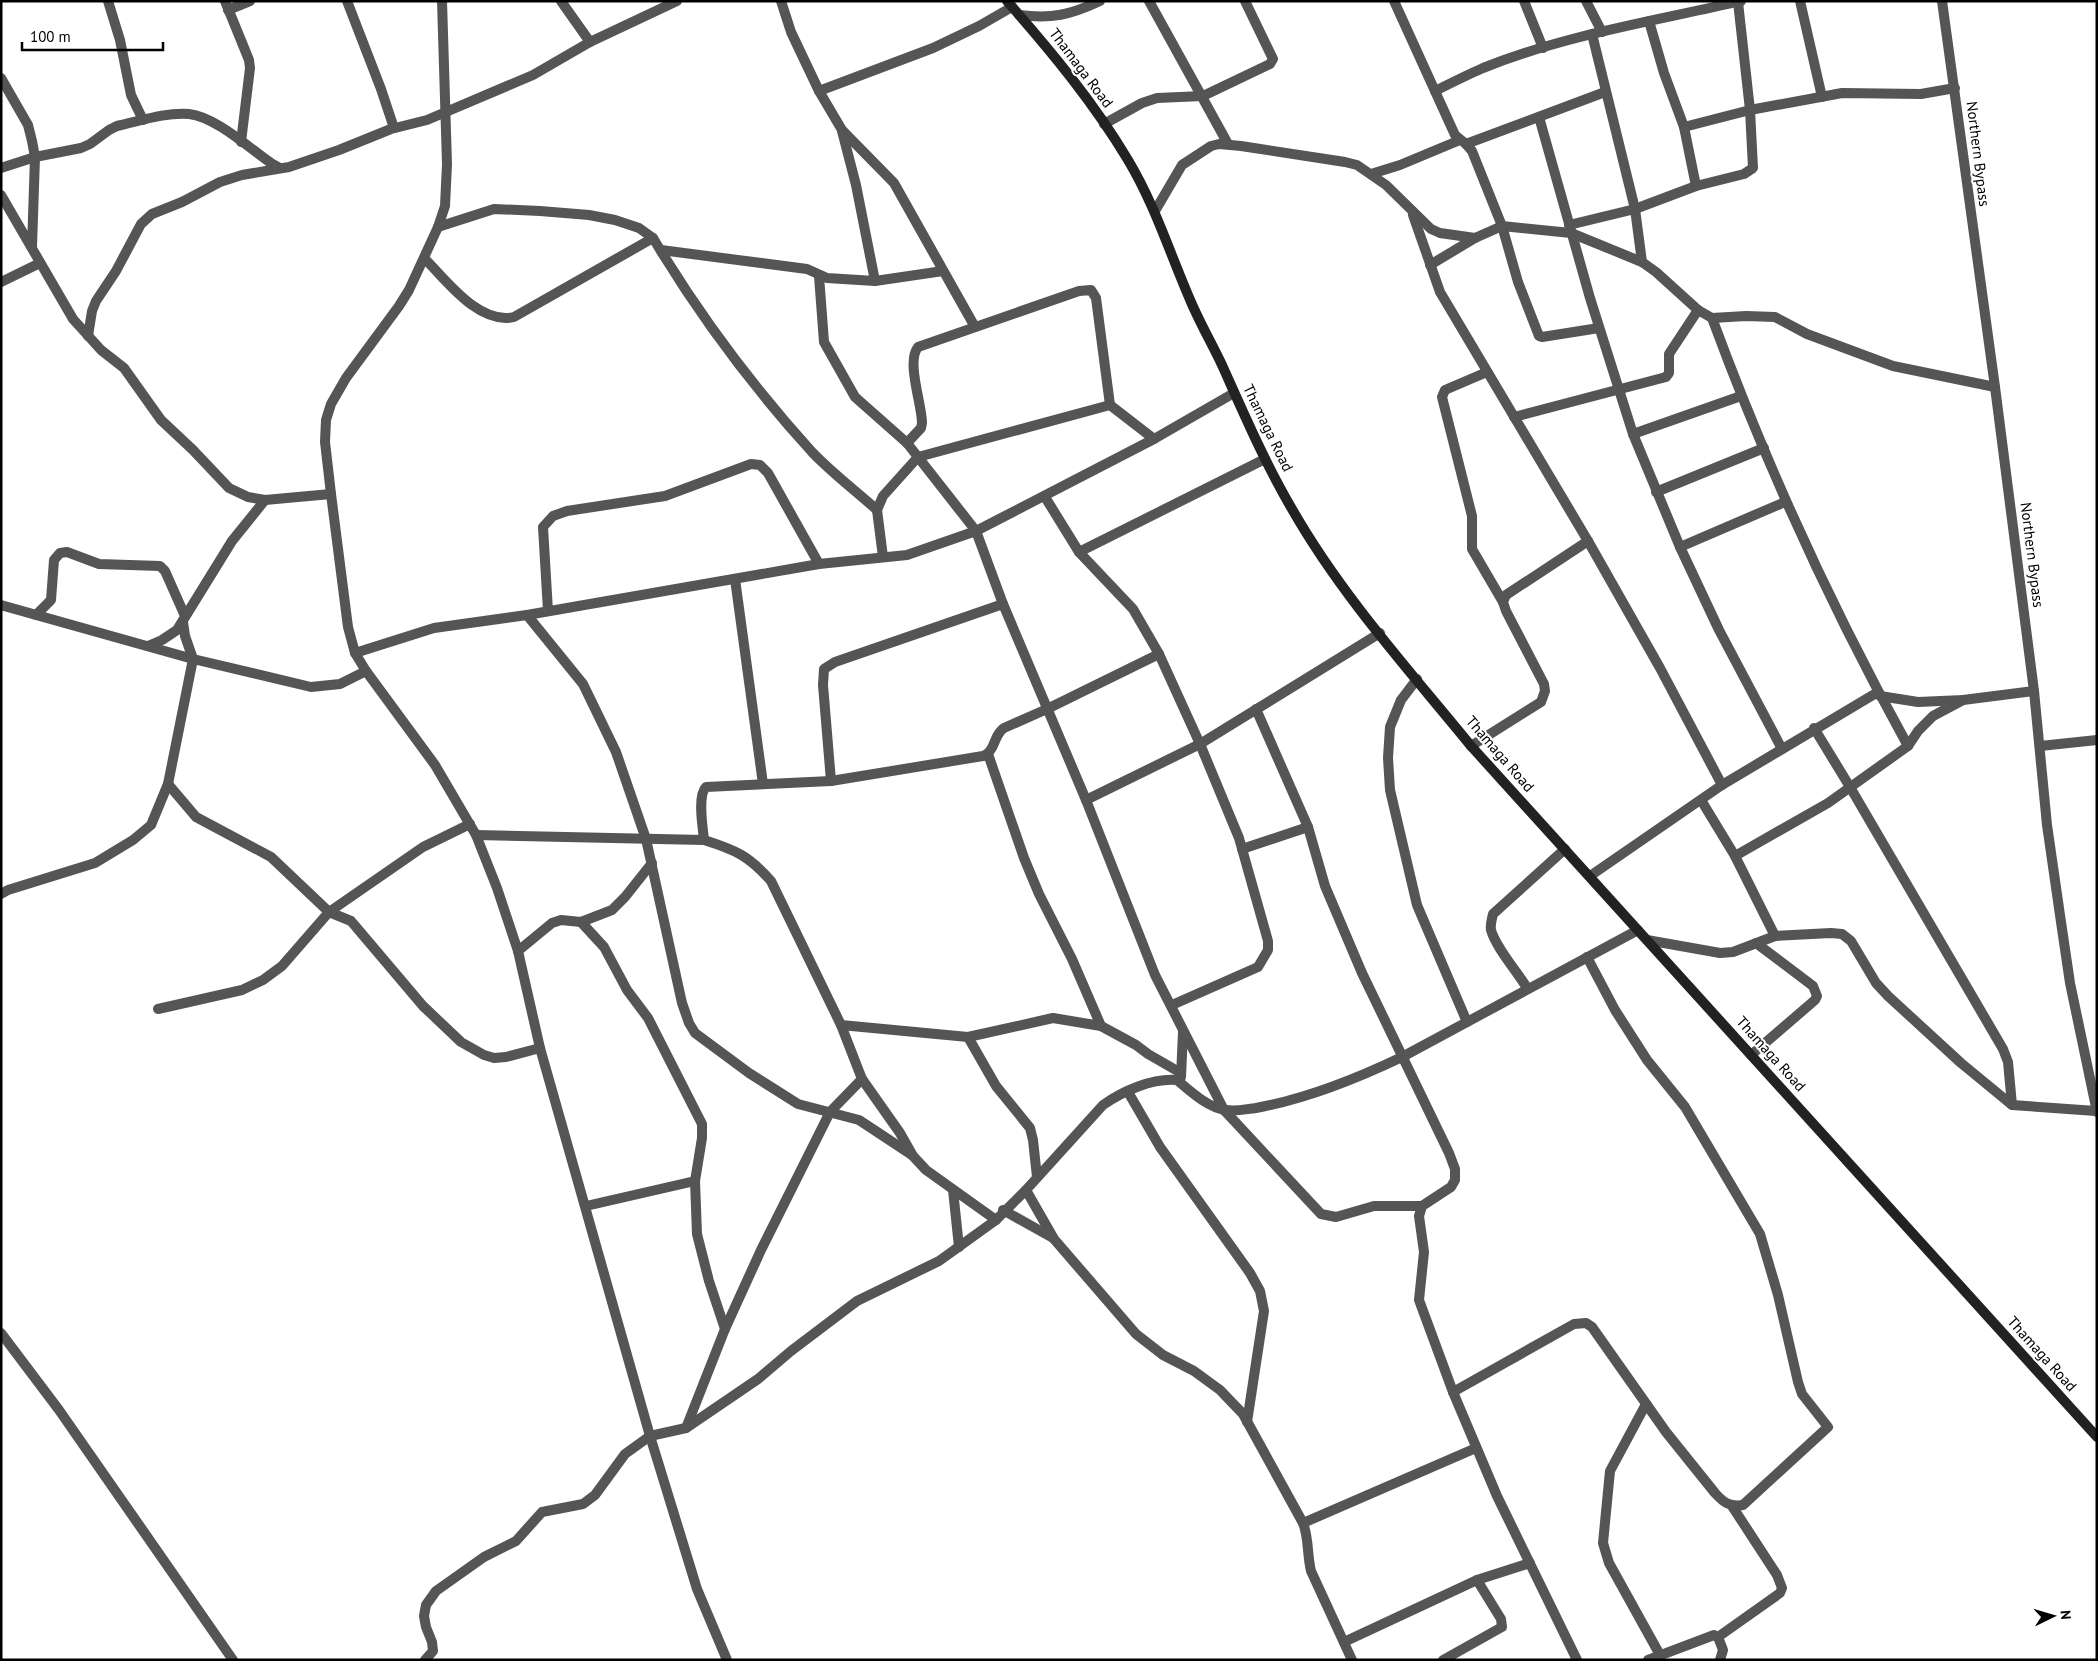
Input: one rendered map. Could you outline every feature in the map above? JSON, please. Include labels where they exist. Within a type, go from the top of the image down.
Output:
[{"type":"main road","name":"Thamaga Road","points":[[1013,8],[1088,99],[1128,160],[1155,211],[1191,302],[1265,459],[1292,509],[1323,559],[1471,746],[2097,1437]]},
{"type":"street","points":[[108,1],[120,40],[131,95],[143,120]]},
{"type":"street","points":[[241,142],[250,68],[249,60],[227,6],[250,1]]},
{"type":"street","points":[[347,1],[394,128]]},
{"type":"street","points":[[442,1],[446,112],[447,188],[445,206],[424,259],[399,306],[351,370],[331,404],[325,429],[330,494],[348,627],[355,653],[366,671],[434,765],[470,824],[497,888],[518,951],[540,1048],[650,1436],[697,1589],[727,1660]]},
{"type":"street","points":[[561,1],[590,42]]},
{"type":"street","points":[[88,336],[92,311],[96,301],[116,271],[146,218],[220,182],[242,175],[289,167],[394,128],[416,125],[534,75],[590,42],[677,1]]},
{"type":"street","points":[[781,1],[791,32],[819,92],[842,130],[894,183],[974,327]]},
{"type":"street","points":[[819,92],[933,48],[1013,8],[1055,17],[1083,9],[1100,1]]},
{"type":"street","points":[[1149,1],[1228,144]]},
{"type":"street","points":[[1104,124],[1142,103],[1157,98],[1203,96],[1272,62],[1273,59],[1245,1]]},
{"type":"street","points":[[1394,1],[1455,135],[1472,151],[1502,226],[1518,282],[1539,336],[1599,328]]},
{"type":"street","points":[[1524,1],[1543,48]]},
{"type":"street","points":[[1586,1],[1597,33],[1605,92],[1635,209],[1642,262]]},
{"type":"street","points":[[1800,1],[1822,96]]},
{"type":"street","name":"Northern Bypass","points":[[1942,1],[1995,387],[2034,691],[2047,825],[2069,974],[2097,1112]]},
{"type":"street","points":[[1430,264],[1475,238],[1502,226],[1570,229],[1635,209],[1696,186],[1744,174],[1753,168],[1750,110],[1740,2],[1597,33],[1543,48],[1483,68],[1435,91]]},
{"type":"street","points":[[1649,21],[1664,73],[1684,127],[1696,186]]},
{"type":"street","points":[[1,78],[28,125],[35,157],[32,249]]},
{"type":"street","points":[[1684,127],[1750,110],[1849,92],[1921,94],[1955,88]]},
{"type":"street","points":[[1371,174],[1539,117],[1605,92]]},
{"type":"street","points":[[1,168],[35,157],[81,148],[90,144],[109,130],[143,120],[190,114],[223,129],[280,168]]},
{"type":"street","points":[[1539,117],[1617,390],[1633,434],[1680,548],[1719,630],[1782,749]]},
{"type":"street","points":[[842,130],[856,185],[875,281]]},
{"type":"street","points":[[1155,211],[1182,165],[1211,146],[1228,144],[1357,165],[1386,185],[1430,229],[1440,233],[1475,238]]},
{"type":"street","points":[[1,194],[73,319],[88,336],[124,368],[161,420],[229,488],[248,497],[265,500],[330,494]]},
{"type":"street","points":[[438,227],[486,210],[588,215],[615,220],[638,228],[653,238],[698,306],[754,383],[813,453],[878,510]]},
{"type":"street","points":[[1412,211],[1440,292],[1588,541],[1660,668],[1722,785]]},
{"type":"street","points":[[1570,229],[1642,262],[1656,272],[1698,310],[1712,318],[1775,317],[1807,334],[1893,366],[1995,387]]},
{"type":"street","points":[[424,259],[474,306],[485,314],[505,319],[522,312],[653,238]]},
{"type":"street","points":[[661,250],[807,270],[827,278],[875,281],[942,271]]},
{"type":"street","points":[[1,282],[40,263]]},
{"type":"street","points":[[820,276],[822,335],[826,348],[859,402],[907,443],[976,531],[1003,604],[1086,800],[1156,976],[1224,1110],[1321,1214],[1336,1217],[1374,1206],[1422,1206],[1451,1187],[1455,1180],[1455,1169],[1362,973],[1325,886],[1308,827],[1256,709]]},
{"type":"street","points":[[907,443],[922,423],[914,370],[916,349],[918,347],[1079,291],[1091,290],[1096,298],[1110,405],[1154,439]]},
{"type":"street","points":[[1514,416],[1668,375],[1669,354],[1698,310]]},
{"type":"street","points":[[1712,318],[1741,396],[1785,502],[1832,603],[1908,746]]},
{"type":"street","points":[[1471,746],[1541,702],[1544,696],[1544,684],[1503,602],[1472,549],[1472,516],[1442,397],[1445,390],[1487,372]]},
{"type":"street","points":[[355,653],[427,629],[527,615],[819,564],[907,555],[976,531],[1045,497],[1154,439],[1234,393]]},
{"type":"street","points":[[1633,434],[1741,396]]},
{"type":"street","points":[[884,557],[878,510],[883,496],[918,457],[1110,405]]},
{"type":"street","points":[[1656,492],[1764,448]]},
{"type":"street","points":[[1079,552],[1265,459]]},
{"type":"street","points":[[548,611],[543,527],[553,516],[567,511],[665,496],[751,464],[760,465],[768,472],[819,564]]},
{"type":"street","points":[[1045,497],[1079,552],[1133,609],[1159,654],[1200,744],[1242,849],[1246,870],[1268,941],[1268,950],[1258,967],[1172,1005]]},
{"type":"street","points":[[148,646],[171,635],[184,619],[232,541],[265,500]]},
{"type":"street","points":[[1680,548],[1785,502]]},
{"type":"street","points":[[1503,602],[1510,591],[1588,541]]},
{"type":"street","points":[[1,894],[8,890],[95,863],[133,840],[153,821],[168,784],[193,659],[184,631],[184,619],[166,571],[160,566],[99,564],[67,552],[60,553],[54,560],[51,600],[36,615]]},
{"type":"street","points":[[736,579],[762,784]]},
{"type":"street","points":[[831,781],[823,685],[824,669],[834,662],[1003,604]]},
{"type":"street","points":[[1,605],[193,659],[311,687],[340,684],[366,671]]},
{"type":"street","points":[[527,615],[583,684],[616,752],[646,840],[682,1003],[689,1023],[695,1033],[749,1073],[798,1104],[859,1120],[913,1156]]},
{"type":"street","points":[[1086,800],[1200,744],[1380,633]]},
{"type":"street","points":[[1101,1026],[1072,959],[1038,894],[988,754],[998,732],[1011,724],[1047,709],[1159,654]]},
{"type":"street","points":[[1417,679],[1401,700],[1390,727],[1388,758],[1390,790],[1417,905],[1467,1022]]},
{"type":"street","points":[[1590,876],[1722,785],[1814,728],[1879,694],[1918,702],[1963,700],[2034,691]]},
{"type":"street","points":[[1735,856],[1828,802],[1850,787],[1908,746],[1918,731],[1932,716],[1963,700]]},
{"type":"street","points":[[1814,728],[2003,1049],[2008,1062],[2012,1105]]},
{"type":"street","points":[[2040,746],[2097,740]]},
{"type":"street","points":[[704,840],[702,799],[703,790],[706,787],[831,781],[988,754]]},
{"type":"street","points":[[168,784],[196,817],[271,857],[329,912],[351,921],[423,1006],[461,1042],[484,1055],[494,1058],[506,1057],[540,1048]]},
{"type":"street","points":[[1701,800],[1735,856],[1775,936]]},
{"type":"street","points":[[158,1009],[242,990],[263,980],[282,966],[329,912],[423,847],[470,824]]},
{"type":"street","points":[[1242,849],[1308,827]]},
{"type":"street","points":[[476,835],[598,836],[646,840],[704,840],[734,850],[760,868],[771,881],[841,1025],[862,1079],[900,1133],[913,1156],[926,1170],[996,1220]]},
{"type":"street","points":[[1527,988],[1495,939],[1491,928],[1491,921],[1493,914],[1565,849]]},
{"type":"street","points":[[518,951],[552,923],[561,920],[581,922],[612,910],[620,903],[652,863]]},
{"type":"street","points":[[581,922],[604,947],[627,990],[648,1018],[702,1124],[702,1138],[695,1181],[697,1234],[709,1281],[725,1329]]},
{"type":"street","points":[[841,1025],[968,1037],[1053,1018],[1101,1026],[1136,1045],[1181,1078],[1211,1105],[1224,1110],[1238,1111],[1273,1105],[1307,1095],[1375,1070],[1638,930]]},
{"type":"street","points":[[1647,940],[1720,953],[1732,952],[1775,936],[1842,934],[1851,941],[1876,983],[1888,996],[1961,1063],[2012,1105],[2097,1112]]},
{"type":"street","points":[[1752,1055],[1815,1000],[1817,996],[1813,986],[1756,943]]},
{"type":"street","points":[[1587,957],[1615,1010],[1647,1060],[1685,1107],[1760,1234],[1778,1295],[1802,1394],[1828,1427],[1743,1505],[1732,1506]]},
{"type":"street","points":[[1181,1078],[1183,1031]]},
{"type":"street","points":[[968,1037],[996,1086],[1030,1128],[1034,1140],[1037,1177]]},
{"type":"street","points":[[425,1660],[433,1651],[432,1642],[426,1628],[426,1605],[436,1591],[484,1557],[516,1541],[542,1512],[583,1504],[595,1495],[625,1454],[650,1436],[686,1428],[758,1379],[790,1351],[857,1301],[939,1261],[959,1247],[996,1220],[1003,1210],[1026,1190],[1104,1105],[1115,1097],[1162,1080],[1177,1080],[1181,1078]]},
{"type":"street","points":[[686,1428],[725,1329],[761,1250],[830,1112],[862,1079]]},
{"type":"street","points":[[1128,1092],[1160,1147],[1250,1273],[1260,1291],[1264,1311],[1247,1422]]},
{"type":"street","points":[[586,1206],[695,1181]]},
{"type":"street","points":[[952,1190],[959,1247]]},
{"type":"street","points":[[1026,1190],[1054,1239],[1136,1334],[1163,1355],[1194,1370],[1220,1390],[1243,1414],[1303,1523],[1311,1571],[1352,1660]]},
{"type":"street","points":[[1422,1206],[1419,1216],[1424,1252],[1419,1300],[1476,1448],[1577,1660]]},
{"type":"street","points":[[1003,1210],[1054,1239]]},
{"type":"street","points":[[1454,1392],[1574,1324],[1586,1323],[1592,1327],[1646,1404],[1715,1493],[1722,1501],[1732,1506],[1777,1575],[1782,1588],[1777,1597],[1718,1637],[1714,1635],[1648,1660]]},
{"type":"street","points":[[1,1333],[58,1410],[233,1660]]},
{"type":"street","points":[[1646,1404],[1610,1471],[1603,1543],[1609,1563],[1660,1655]]},
{"type":"street","points":[[1303,1523],[1476,1448]]},
{"type":"street","points":[[1344,1642],[1477,1580],[1530,1563]]},
{"type":"street","points":[[1443,1660],[1502,1627],[1501,1619],[1477,1580]]},
{"type":"street","points":[[1718,1637],[1723,1650],[1720,1660]]}]
